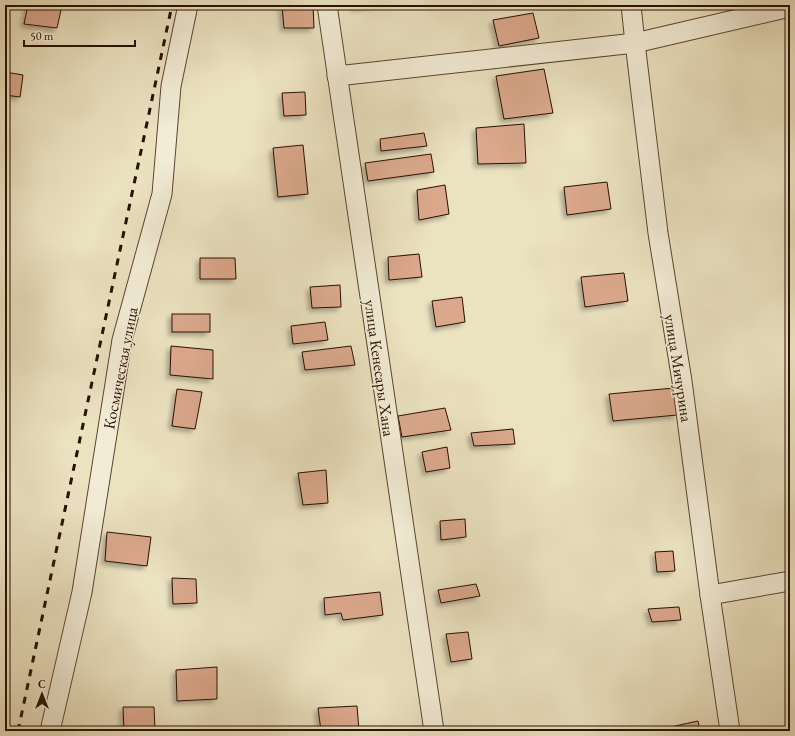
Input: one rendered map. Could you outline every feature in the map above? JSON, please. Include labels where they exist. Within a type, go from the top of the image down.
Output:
[{"type":"street","name":"Космическая улица","points":[[50,731],[82,592],[122,340],[162,194],[171,86],[188,5]]},
{"type":"street","name":"улица Кенесары Хана","points":[[327,5],[434,731]]},
{"type":"street","name":"улица Мичурина","points":[[631,5],[634,43],[658,233],[682,382],[710,595],[730,731]]},
{"type":"street","points":[[337,76],[634,43],[790,7]]},
{"type":"street","points":[[710,595],[790,581]]},
{"type":"building","points":[[28,5],[62,5],[57,28],[24,24]]},
{"type":"building","points":[[282,5],[313,5],[314,28],[284,28]]},
{"type":"building","points":[[354,5],[375,5],[354,8]]},
{"type":"building","points":[[533,13],[539,38],[499,46],[493,20]]},
{"type":"building","points":[[544,69],[553,113],[504,119],[496,76]]},
{"type":"building","points":[[5,72],[23,75],[20,97],[5,95]]},
{"type":"building","points":[[305,92],[306,115],[284,116],[282,93]]},
{"type":"building","points":[[524,124],[526,163],[478,164],[476,128]]},
{"type":"building","points":[[424,133],[427,146],[381,151],[380,139]]},
{"type":"building","points":[[303,145],[308,194],[278,197],[273,148]]},
{"type":"building","points":[[431,154],[434,172],[368,181],[365,163]]},
{"type":"building","points":[[607,182],[611,209],[567,215],[564,187]]},
{"type":"building","points":[[445,185],[449,214],[419,220],[417,190]]},
{"type":"building","points":[[419,254],[422,277],[389,280],[388,257]]},
{"type":"building","points":[[200,258],[235,258],[236,279],[200,279]]},
{"type":"building","points":[[624,273],[628,301],[585,307],[581,277]]},
{"type":"building","points":[[340,285],[341,307],[312,308],[310,287]]},
{"type":"building","points":[[462,297],[465,322],[436,327],[432,301]]},
{"type":"building","points":[[172,314],[210,314],[210,332],[172,332]]},
{"type":"building","points":[[325,322],[328,340],[293,344],[291,326]]},
{"type":"building","points":[[171,346],[213,350],[213,379],[170,375]]},
{"type":"building","points":[[351,346],[355,365],[305,370],[302,352]]},
{"type":"building","points":[[674,388],[677,415],[613,421],[609,394]]},
{"type":"building","points":[[177,389],[202,392],[195,429],[172,426]]},
{"type":"building","points":[[445,408],[451,430],[402,437],[398,416]]},
{"type":"building","points":[[513,429],[515,444],[474,446],[471,433]]},
{"type":"building","points":[[447,447],[450,468],[426,472],[422,452]]},
{"type":"building","points":[[326,470],[328,503],[303,505],[298,473]]},
{"type":"building","points":[[465,519],[466,537],[441,540],[440,521]]},
{"type":"building","points":[[107,532],[151,537],[147,566],[105,561]]},
{"type":"building","points":[[673,551],[675,571],[657,572],[655,552]]},
{"type":"building","points":[[172,578],[196,579],[197,603],[173,604]]},
{"type":"building","points":[[476,584],[480,596],[441,603],[438,590]]},
{"type":"building","points":[[380,592],[383,615],[343,620],[341,613],[325,615],[324,598]]},
{"type":"building","points":[[679,607],[681,620],[652,622],[648,609]]},
{"type":"building","points":[[468,632],[472,659],[451,662],[446,634]]},
{"type":"building","points":[[217,667],[217,699],[177,701],[176,670]]},
{"type":"building","points":[[357,706],[359,731],[321,731],[318,708]]},
{"type":"building","points":[[123,707],[154,707],[155,730],[124,731]]},
{"type":"building","points":[[698,721],[700,731],[675,731],[675,726]]},
{"type":"railway","points":[[18,731],[172,5]]}]
